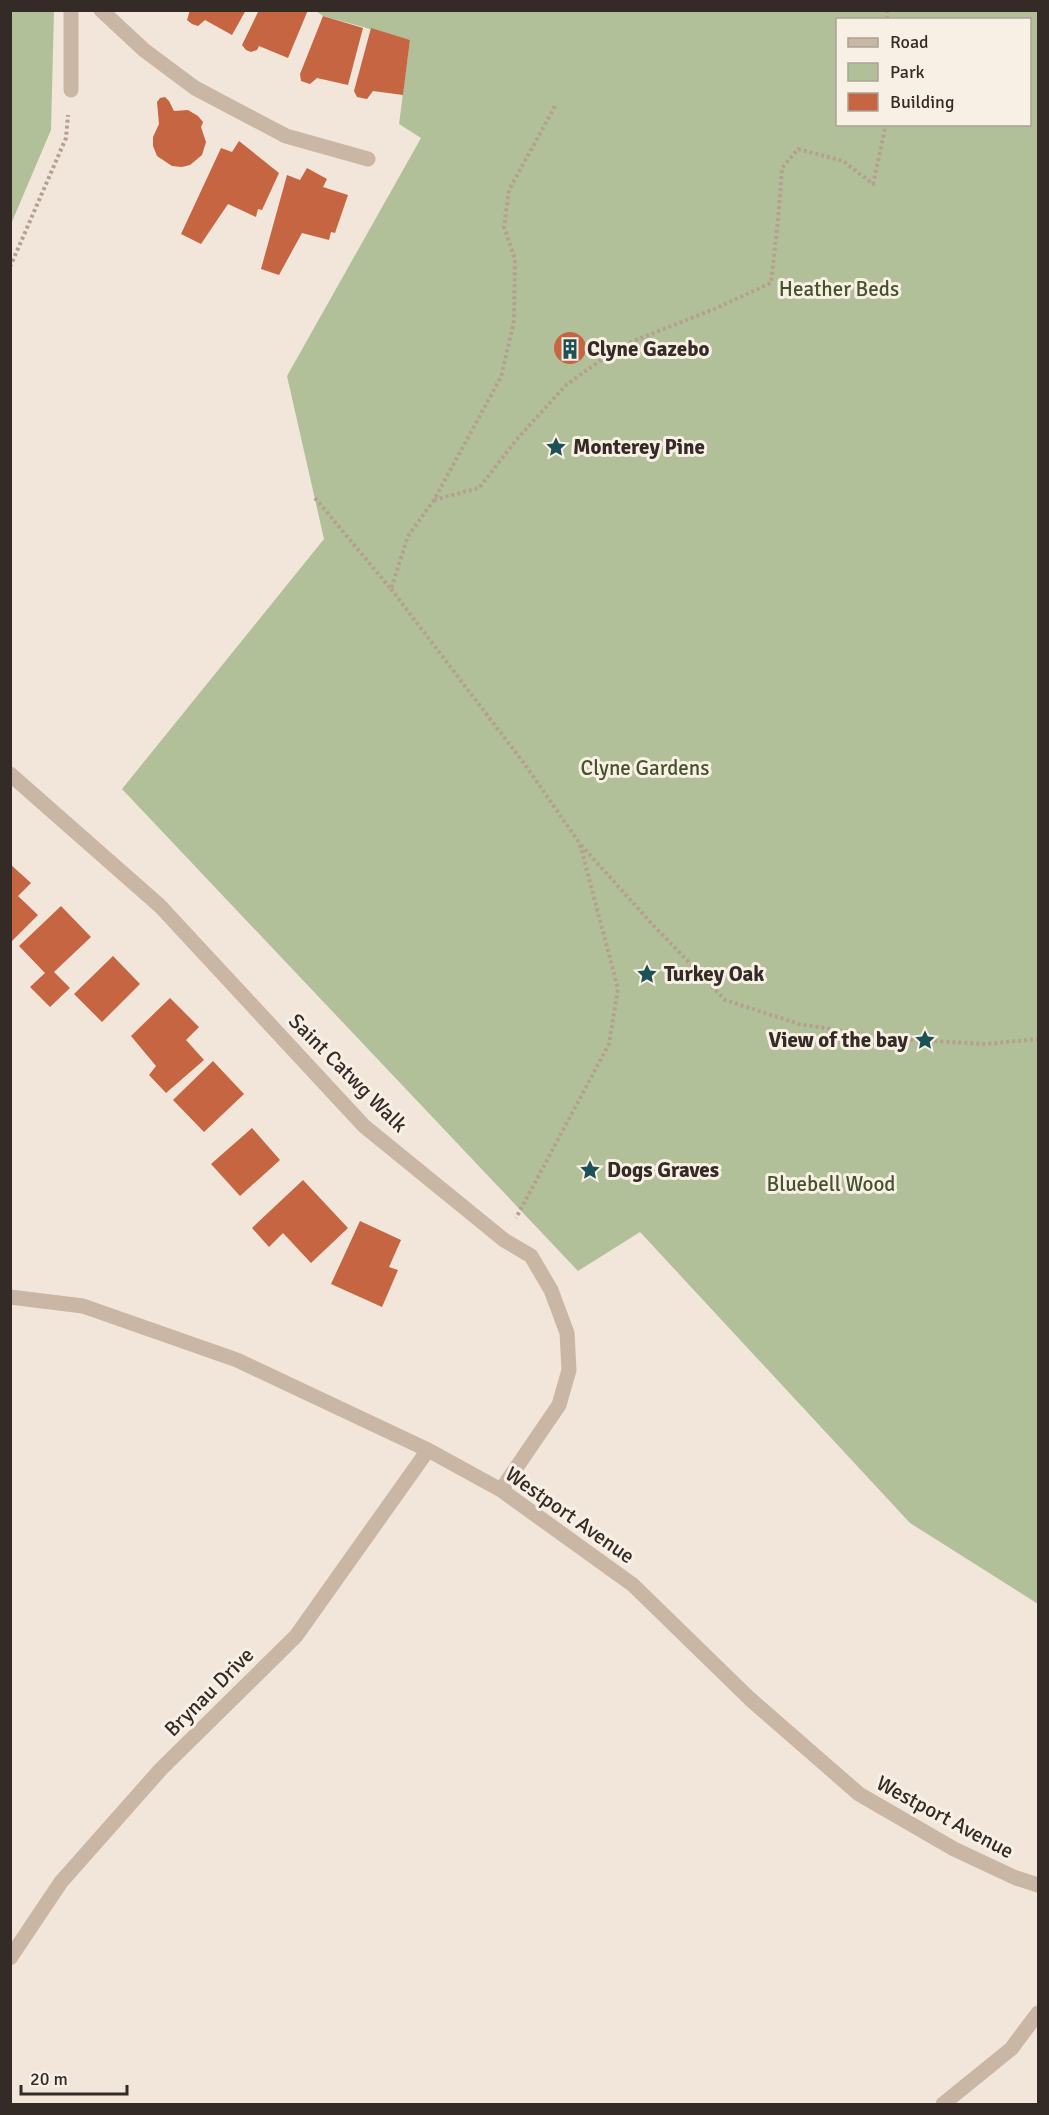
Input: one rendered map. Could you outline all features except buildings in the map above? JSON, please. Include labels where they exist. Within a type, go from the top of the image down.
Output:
[{"type":"street","points":[[71,10],[71,90]]},
{"type":"street","points":[[101,10],[144,50],[195,88],[286,136],[368,159]]},
{"type":"street","name":"Saint Catwg Walk","points":[[10,774],[160,906],[364,1126],[504,1240],[531,1256],[551,1290],[567,1333],[569,1370],[559,1406],[501,1490]]},
{"type":"street","name":"Westport Avenue","points":[[10,1297],[83,1306],[237,1360],[428,1450],[501,1490],[633,1585],[750,1699],[859,1794],[954,1849],[1016,1878],[1038,1885]]},
{"type":"street","name":"Brynau Drive","points":[[10,1958],[61,1882],[161,1769],[296,1636],[428,1450]]},
{"type":"street","points":[[943,2104],[1011,2049],[1038,2013]]},
{"type":"path","points":[[10,267],[66,138],[71,90]]},
{"type":"path","points":[[391,589],[408,536],[434,500],[501,377],[514,321],[515,259],[504,227],[509,190],[555,106]]},
{"type":"path","points":[[434,500],[479,488],[517,439],[566,385],[621,346],[714,309],[771,283],[782,168],[798,149],[843,161],[873,184],[886,126]]},
{"type":"path","points":[[315,498],[391,589],[526,766],[580,844],[725,1000],[799,1024],[893,1039],[986,1044],[1038,1039]]},
{"type":"path","points":[[504,1240],[609,1044],[618,989],[580,844]]},
{"type":"green space","points":[[11,10],[54,11],[51,130],[11,224]]},
{"type":"green space","name":"Clyne Gardens","points":[[316,11],[1038,11],[1038,1604],[910,1523],[640,1232],[578,1271],[122,789],[324,539],[287,376],[421,138],[399,124],[410,40],[323,16]]},
{"type":"place","name":"Clyne Gazebo","points":[[570,349]]},
{"type":"place","name":"Monterey Pine","points":[[556,447]]},
{"type":"place","name":"Turkey Oak","points":[[647,974]]},
{"type":"place","name":"View of the bay","points":[[925,1040]]},
{"type":"place","name":"Dogs Graves","points":[[590,1170]]},
{"type":"park label","name":"Heather Beds","points":[[839,289]]},
{"type":"park label","name":"Bluebell Wood","points":[[831,1184]]}]
